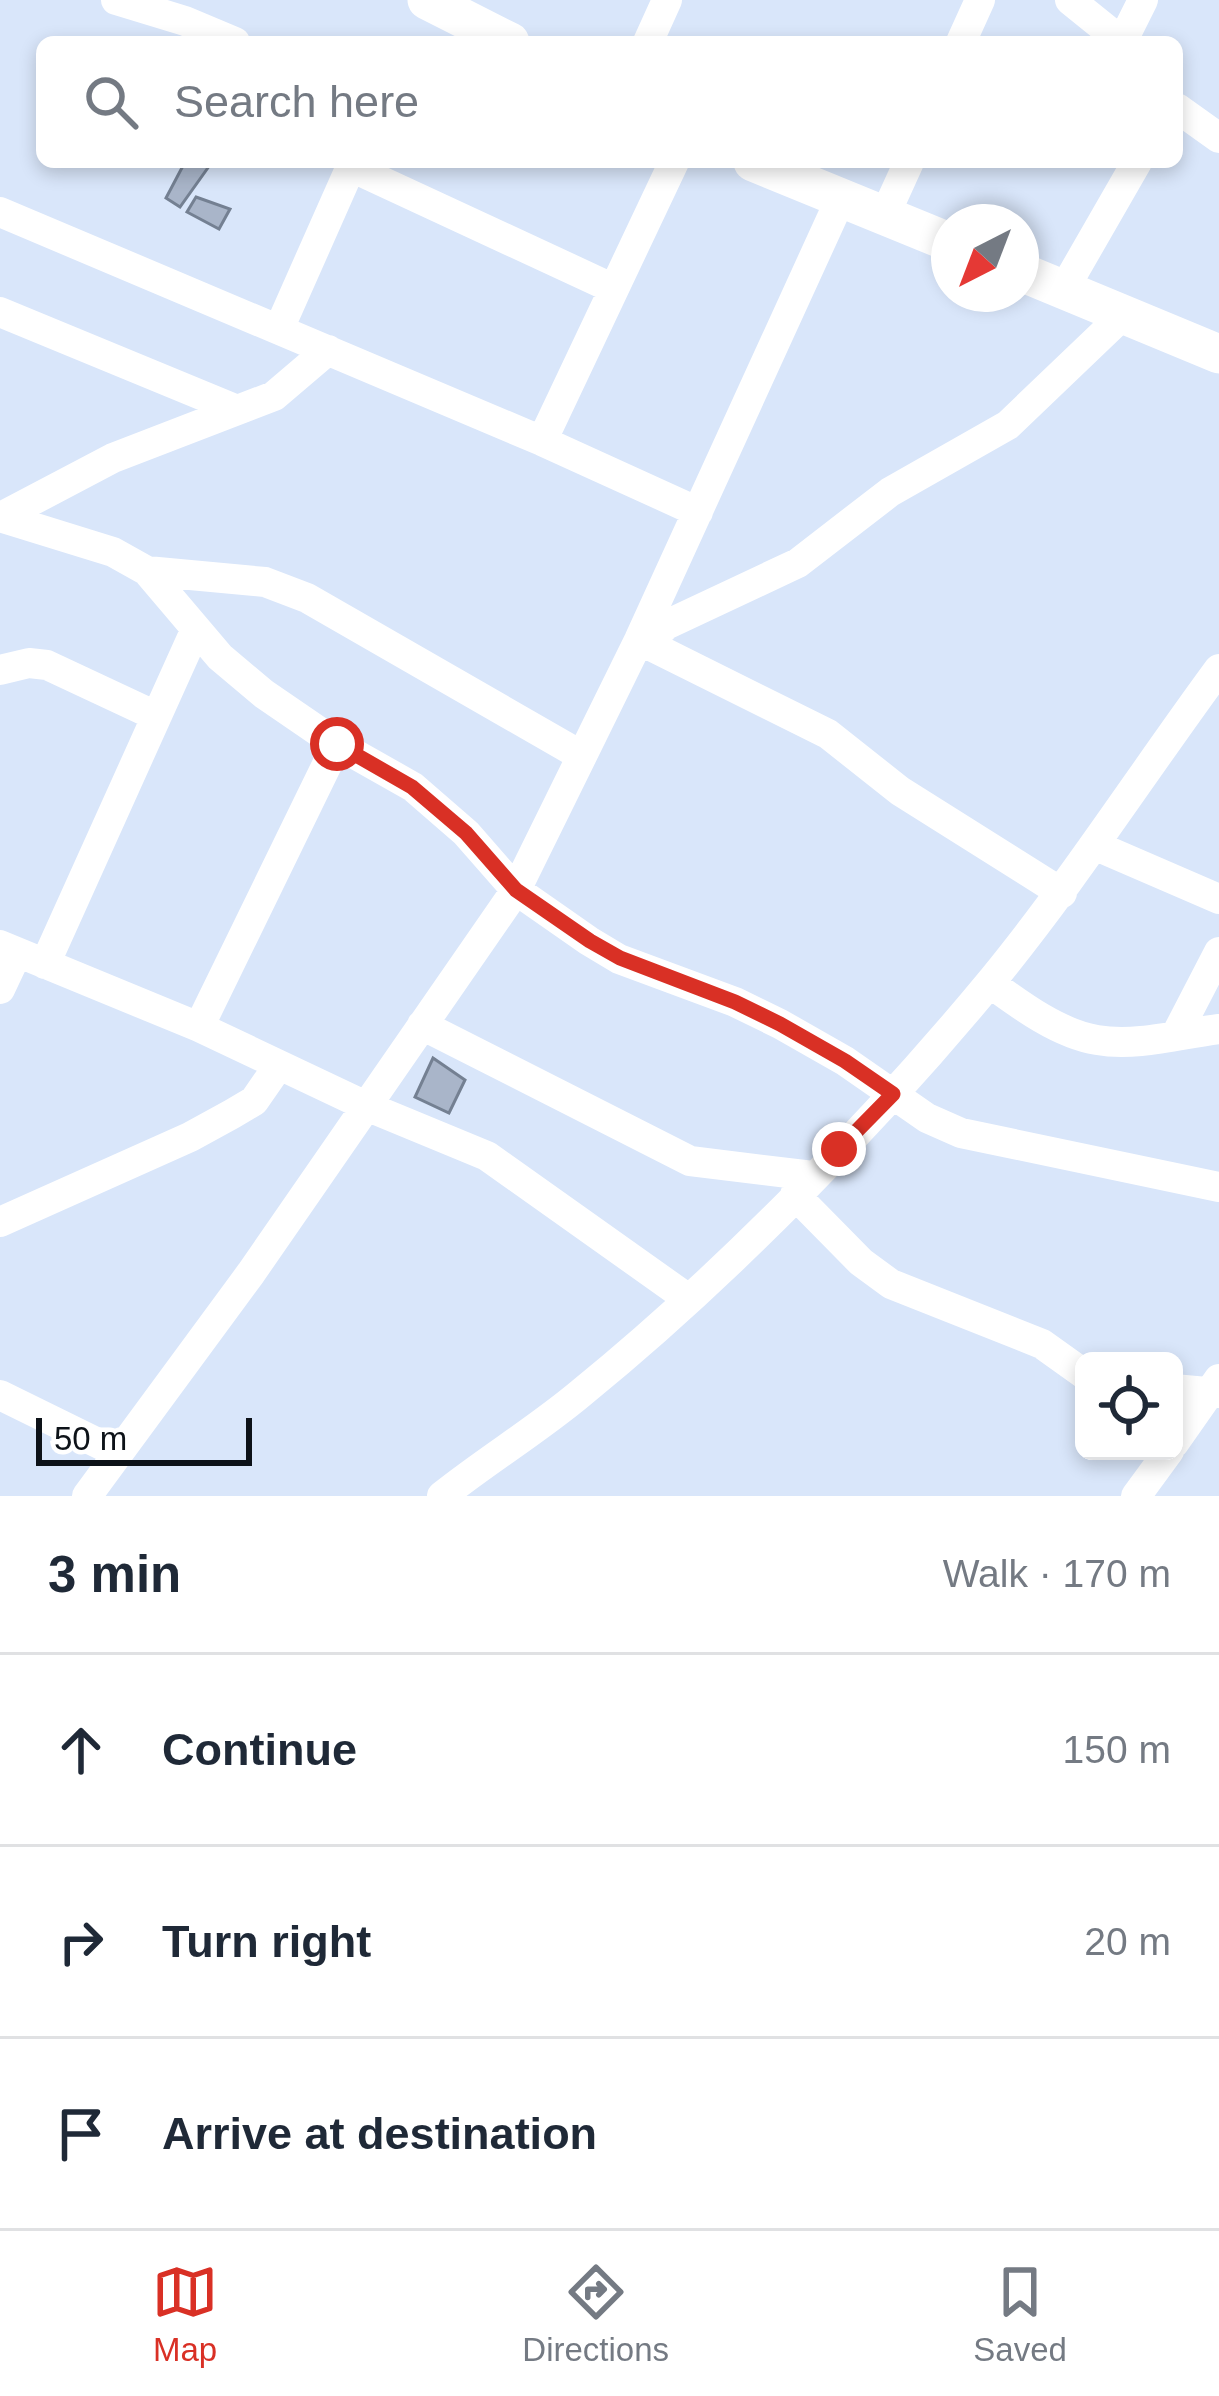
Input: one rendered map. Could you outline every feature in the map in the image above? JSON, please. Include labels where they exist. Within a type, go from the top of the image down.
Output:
[{"type":"street","points":[[116,0],[221,36]]},
{"type":"street","points":[[651,36],[667,0]]},
{"type":"street","points":[[965,36],[980,0]]},
{"type":"street","points":[[1070,0],[1115,36]]},
{"type":"street","points":[[1125,36],[1143,0]]},
{"type":"street","points":[[437,2],[499,36]]},
{"type":"street","points":[[1183,112],[1219,138]]},
{"type":"street","points":[[279,329],[350,168]]},
{"type":"street","points":[[360,168],[614,290]]},
{"type":"street","points":[[542,441],[671,168]]},
{"type":"street","points":[[767,168],[931,235]]},
{"type":"street","points":[[884,217],[905,168]]},
{"type":"street","points":[[1064,289],[1134,168]]},
{"type":"street","points":[[87,1496],[251,1273],[516,890],[643,642],[840,200]]},
{"type":"street","points":[[0,212],[542,441],[698,512]]},
{"type":"street","points":[[1039,279],[1219,354]]},
{"type":"street","points":[[0,312],[235,410]]},
{"type":"street","points":[[643,642],[666,625],[798,563],[890,492],[1008,425],[1124,314]]},
{"type":"street","points":[[0,517],[112,458],[274,396],[328,350]]},
{"type":"street","points":[[0,517],[113,552],[147,571],[220,657],[264,694],[412,787],[466,833],[516,890],[620,958],[780,1024],[845,1061],[927,1118],[961,1132],[1219,1187]]},
{"type":"street","points":[[147,571],[266,582],[307,598],[582,757]]},
{"type":"street","points":[[0,989],[156,716],[196,628]]},
{"type":"street","points":[[643,642],[828,734],[900,791],[1062,893]]},
{"type":"street","points":[[0,670],[28,663],[47,665],[156,716]]},
{"type":"street","points":[[442,1496],[579,1395],[804,1186],[893,1094],[1062,893],[1219,669]]},
{"type":"street","points":[[199,1027],[337,744]]},
{"type":"street","points":[[1094,844],[1219,899]]},
{"type":"street","points":[[1177,1035],[1219,952]]},
{"type":"street","points":[[21,954],[199,1027],[366,1106],[487,1156],[687,1298]]},
{"type":"street","points":[[990,982],[1025,1008],[1093,1040],[1125,1042],[1219,1029]]},
{"type":"street","points":[[422,1025],[691,1161],[804,1186],[861,1262],[891,1284],[1042,1344],[1075,1368]]},
{"type":"street","points":[[0,1222],[232,1114],[254,1101],[278,1065]]},
{"type":"street","points":[[1183,1389],[1215,1388]]},
{"type":"street","points":[[1183,1431],[1215,1388]]},
{"type":"street","points":[[0,1395],[118,1453]]},
{"type":"street","points":[[1136,1496],[1162,1460]]},
{"type":"building","points":[[182,168],[208,168],[180,207],[166,198]]},
{"type":"building","points":[[196,197],[230,209],[219,229],[187,212]]},
{"type":"building","points":[[433,1058],[465,1080],[449,1113],[415,1097]]},
{"type":"route","points":[[337,744],[412,787],[466,833],[516,890],[590,941],[780,1024],[893,1094],[839,1149]]}]
